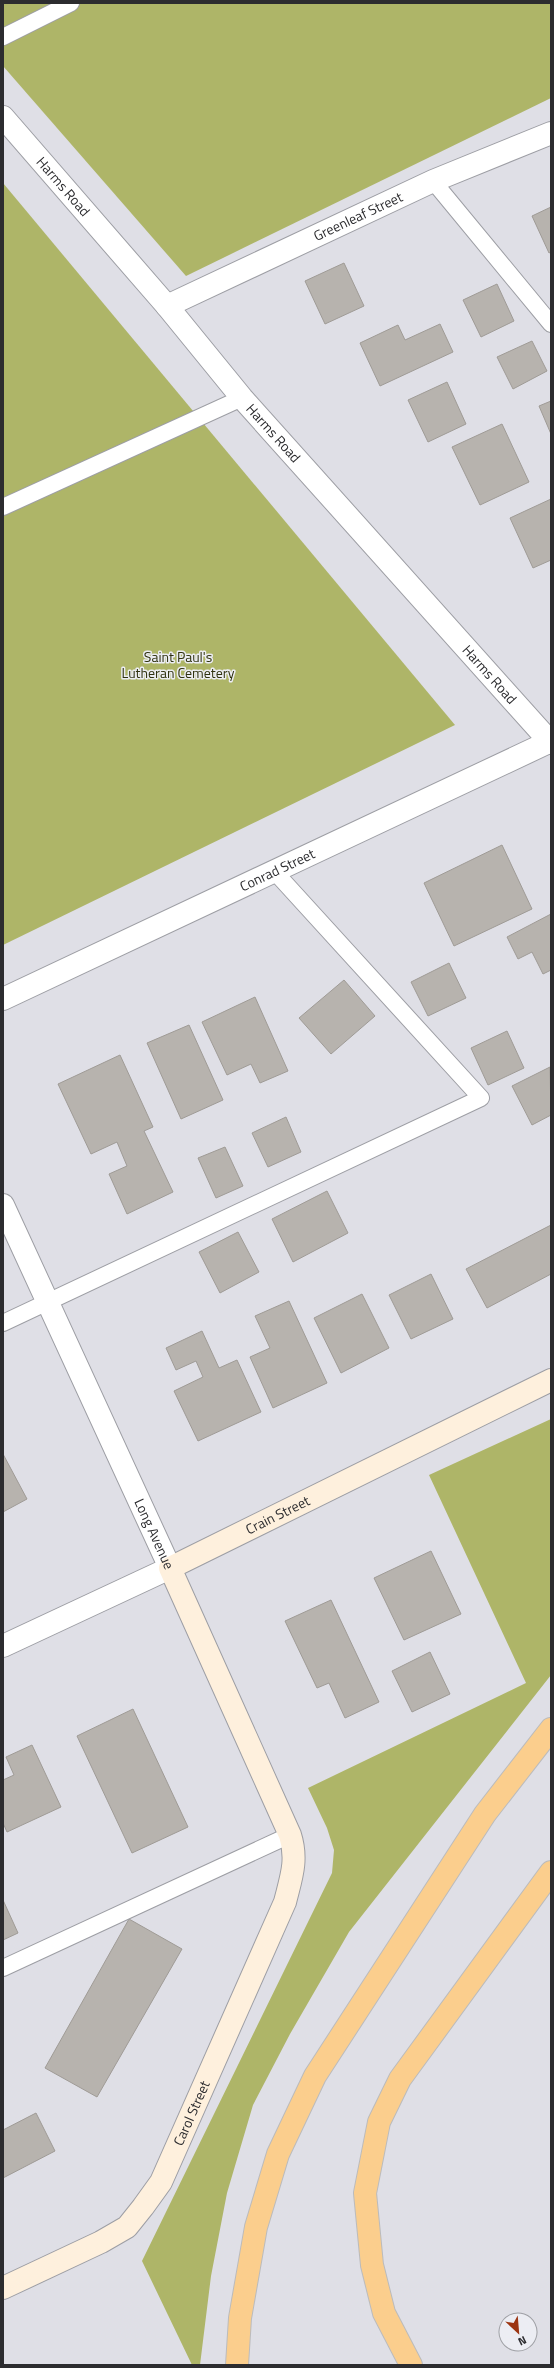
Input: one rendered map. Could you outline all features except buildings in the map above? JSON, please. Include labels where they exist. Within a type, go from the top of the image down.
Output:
[{"type":"highway","points":[[237,2365],[240,2318],[256,2227],[278,2154],[315,2076],[485,1814],[551,1729]]},
{"type":"highway","points":[[411,2365],[384,2313],[372,2265],[365,2193],[379,2122],[400,2079],[551,1872]]},
{"type":"street","name":"Harms Road","points":[[3,117],[167,306],[242,398],[551,742]]},
{"type":"street","name":"Greenleaf Street","points":[[167,306],[433,181],[551,133]]},
{"type":"street","name":"Conrad Street","points":[[3,999],[551,742]]},
{"type":"street","name":"Long Avenue","points":[[3,1205],[170,1568],[290,1835],[295,1850],[294,1865]]},
{"type":"street","name":"Crain Street","points":[[3,1646],[170,1568],[551,1380]]},
{"type":"street","name":"Carol Street","points":[[3,2288],[101,2242],[127,2227],[162,2182],[285,1902],[294,1865]]},
{"type":"lane","points":[[3,37],[71,3]]},
{"type":"lane","points":[[433,181],[551,324]]},
{"type":"lane","points":[[3,507],[242,398]]},
{"type":"lane","points":[[3,1323],[481,1098],[275,872]]},
{"type":"lane","points":[[3,1968],[290,1835]]},
{"type":"green space","points":[[3,3],[551,3],[551,98],[186,276],[3,66]]},
{"type":"green space","name":"Saint Paul's Lutheran Cemetery","points":[[3,183],[455,725],[3,945]]},
{"type":"green space","points":[[551,1419],[551,1675],[349,1932],[290,2034],[253,2105],[227,2193],[211,2276],[200,2365],[192,2365],[142,2261],[332,1873],[334,1850],[327,1828],[308,1788],[526,1683],[429,1475]]}]
